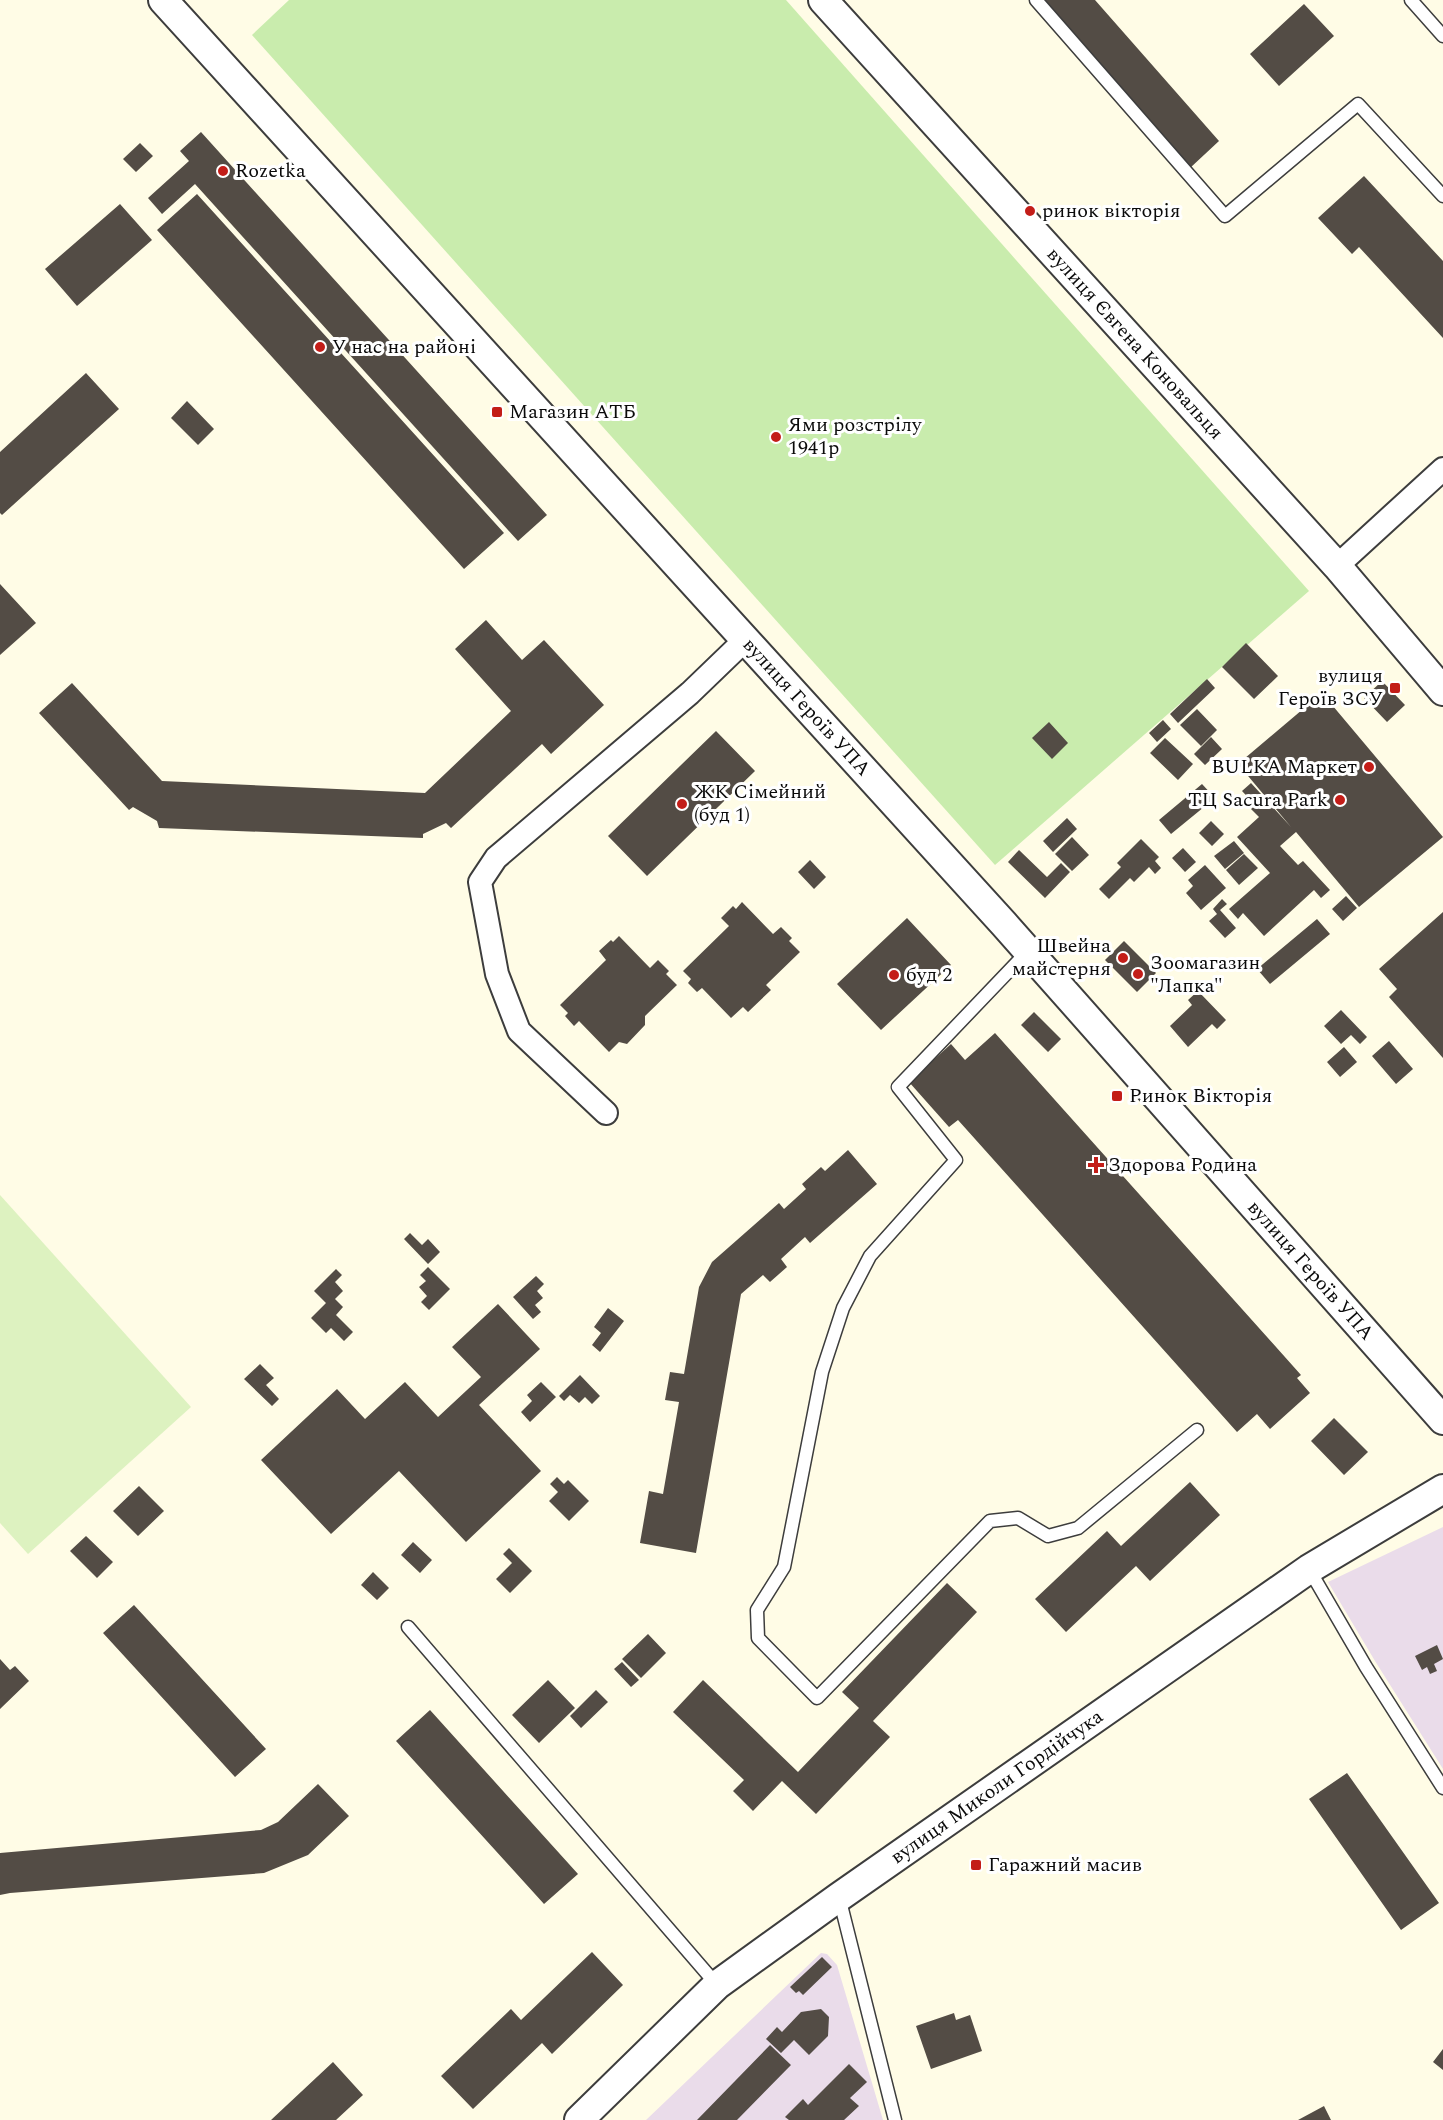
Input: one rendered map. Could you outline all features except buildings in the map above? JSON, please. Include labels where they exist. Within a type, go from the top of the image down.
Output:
[{"type":"street","name":"вулиця Героїв УПА","points":[[163,0],[1028,951],[1443,1420]]},
{"type":"street","name":"вулиця Євгена Коновальця","points":[[823,0],[1337,566],[1443,691]]},
{"type":"street","points":[[1337,566],[1443,469]]},
{"type":"street","points":[[606,1113],[519,1031],[497,974],[480,882],[496,858],[690,693],[745,640]]},
{"type":"street","name":"вулиця Миколи Гордійчука","points":[[579,2120],[717,1985],[839,1897],[1309,1569],[1443,1489]]},
{"type":"lane","points":[[1036,0],[1225,216],[1358,104],[1443,196]]},
{"type":"lane","points":[[1411,0],[1443,36]]},
{"type":"lane","points":[[1028,951],[898,1087],[956,1160],[870,1256],[843,1308],[822,1372],[784,1567],[757,1610],[758,1638],[817,1698],[990,1521],[1018,1518],[1048,1536],[1078,1528],[1197,1430]]},
{"type":"lane","points":[[1309,1569],[1366,1667],[1443,1788]]},
{"type":"lane","points":[[408,1627],[717,1985]]},
{"type":"lane","points":[[839,1897],[895,2120]]},
{"type":"shaded area","points":[[1443,1527],[1443,1769],[1328,1582]]},
{"type":"shaded area","points":[[821,1953],[827,1954],[837,1965],[883,2120],[646,2120]]},
{"type":"green space","points":[[289,0],[786,0],[1309,591],[995,865],[252,35]]},
{"type":"green space","points":[[0,1195],[191,1407],[28,1554],[0,1523]]},
{"type":"place","name":"Rozetka","points":[[223,171]]},
{"type":"place","name":"ринок вікторія","points":[[1030,211]]},
{"type":"place","name":"У нас на районі","points":[[320,347]]},
{"type":"place","name":"Магазин АТБ","points":[[497,412]]},
{"type":"place","name":"Ями розстрілу 1941р","points":[[776,437]]},
{"type":"place","name":"вулиця Героїв ЗСУ","points":[[1395,688]]},
{"type":"place","name":"BULKA Маркет","points":[[1369,767]]},
{"type":"place","name":"ТЦ Sacura Park","points":[[1340,800]]},
{"type":"place","name":"ЖК Сімейний (буд 1)","points":[[682,804]]},
{"type":"place","name":"Швейна майстерня","points":[[1123,958]]},
{"type":"place","name":"Зоомагазин \"Лапка\"","points":[[1138,974]]},
{"type":"place","name":"буд 2","points":[[894,975]]},
{"type":"place","name":"Ринок Вікторія","points":[[1117,1096]]},
{"type":"place","name":"Здорова Родина","points":[[1096,1165]]},
{"type":"place","name":"Гаражний масив","points":[[976,1865]]}]
